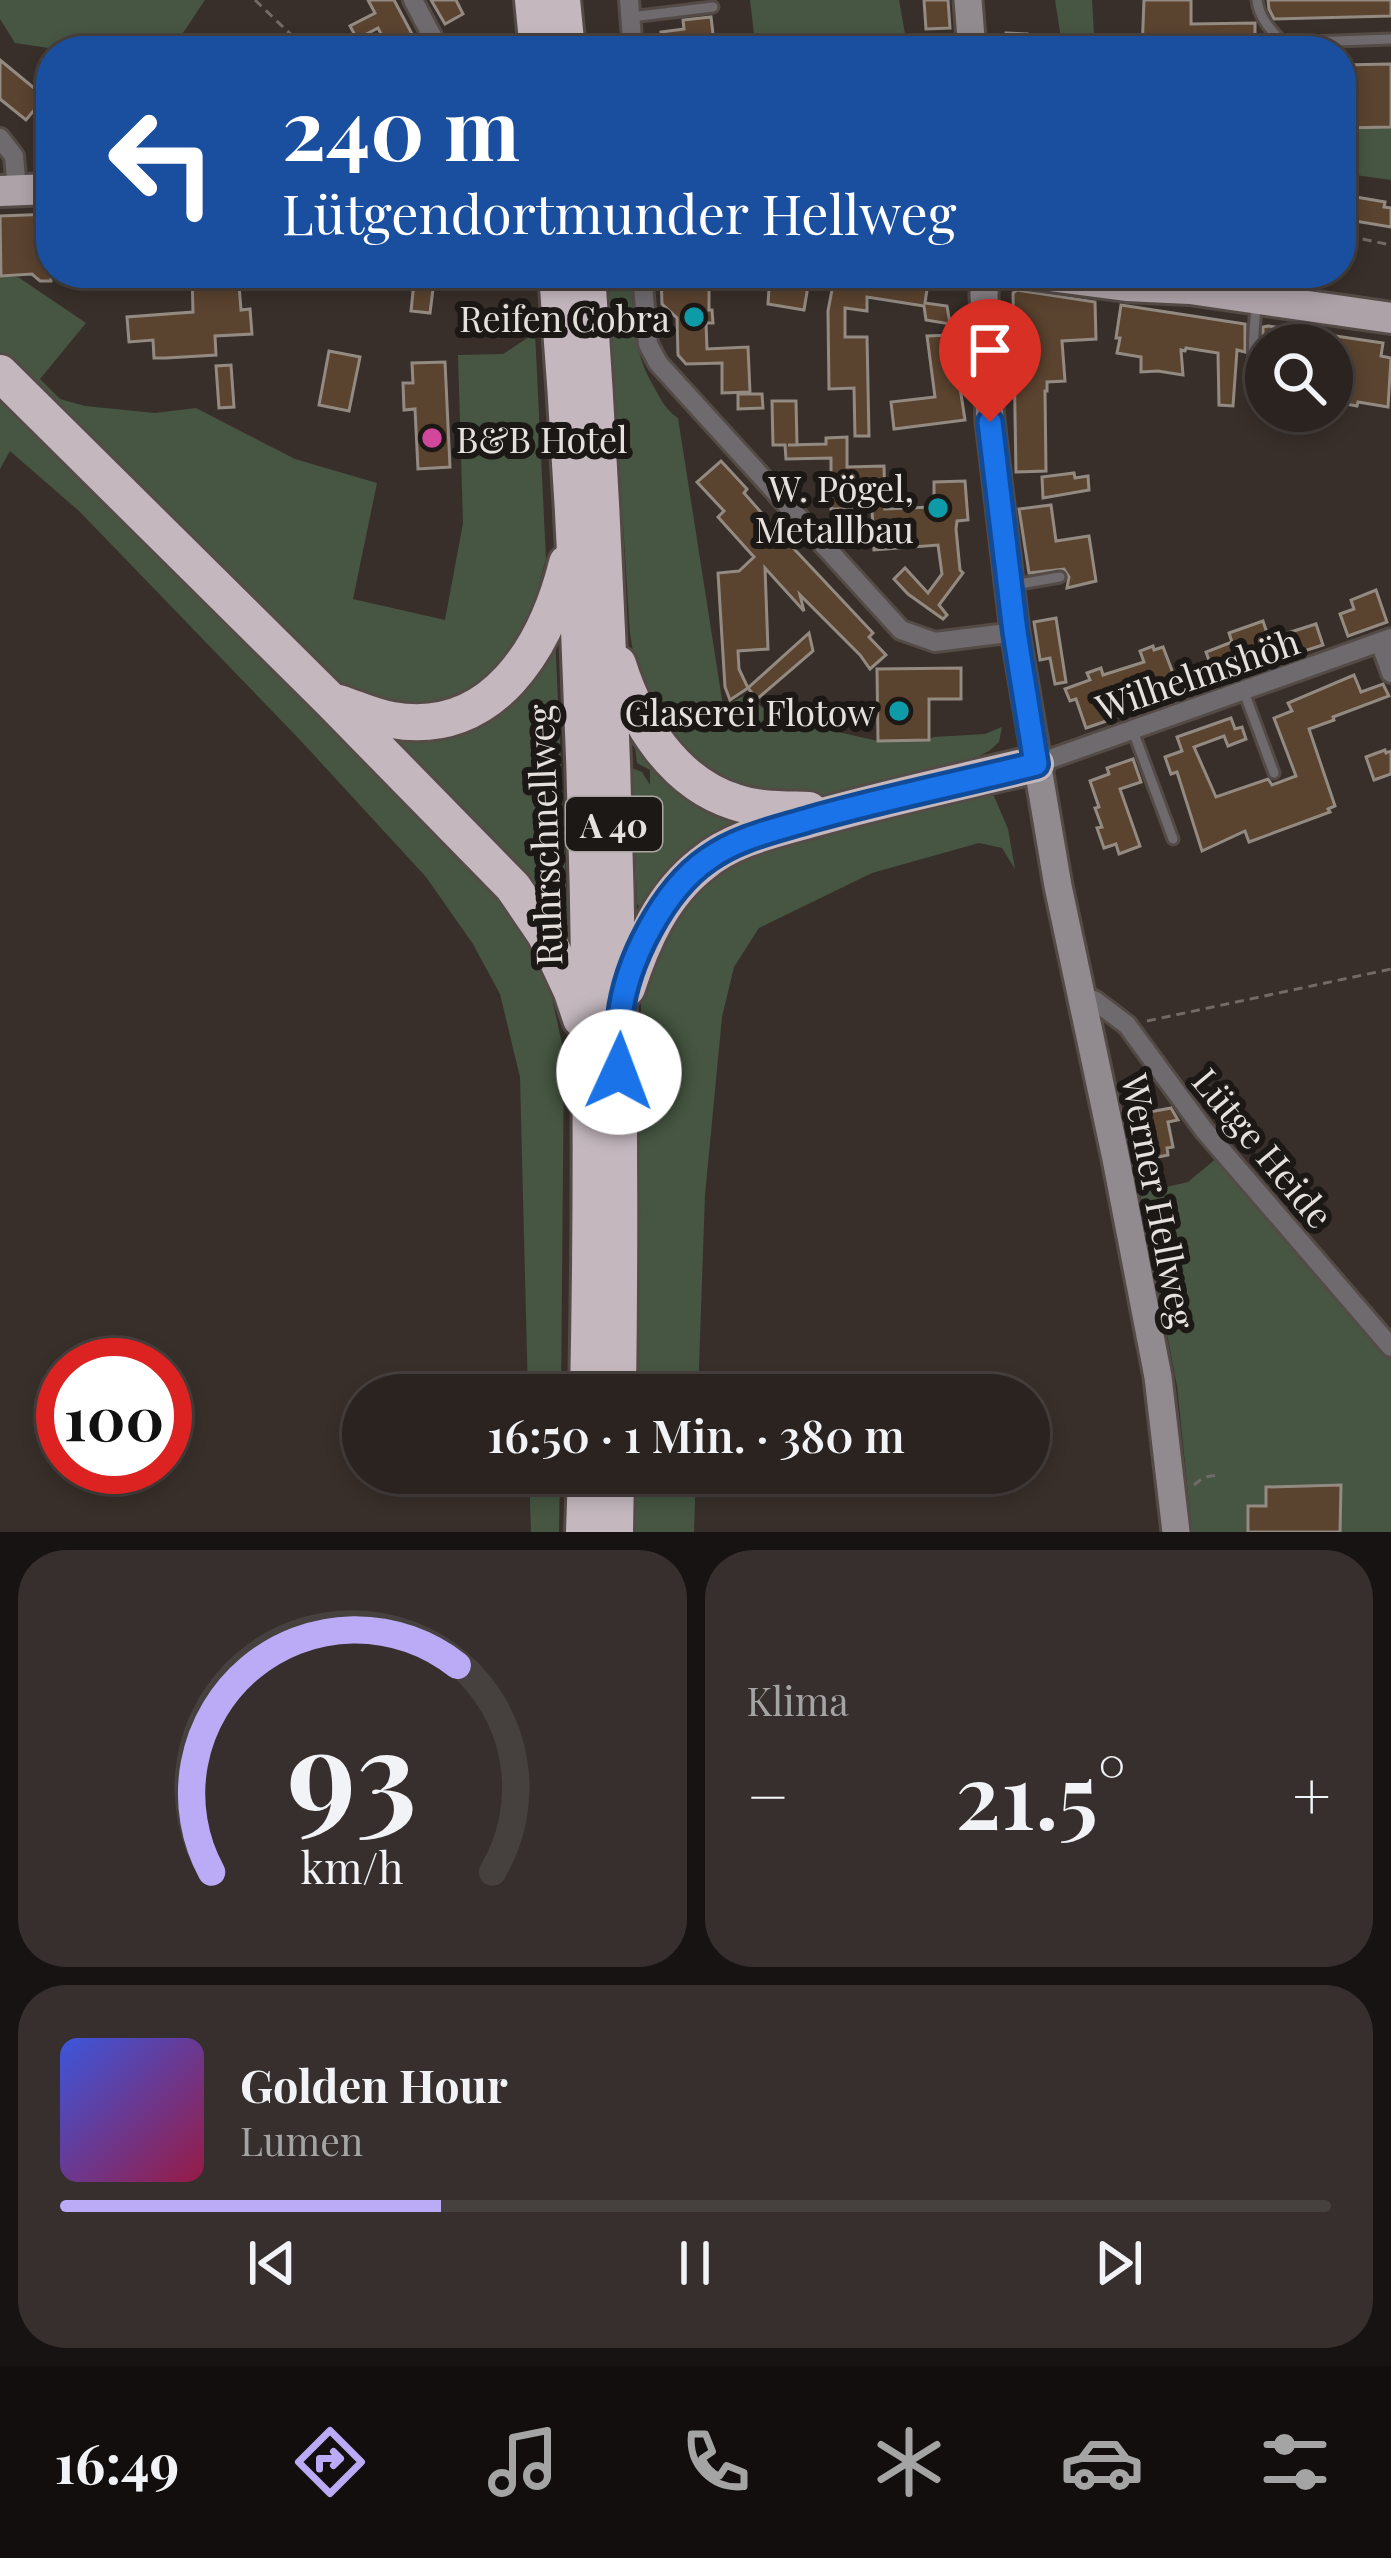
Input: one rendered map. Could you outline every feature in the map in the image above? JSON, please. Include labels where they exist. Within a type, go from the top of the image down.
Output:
[{"type":"highway","points":[[533,0],[537,36]]},
{"type":"highway","points":[[562,0],[566,36]]},
{"type":"highway","name":"Ruhrschnellweg","points":[[558,288],[584,770],[590,1082],[588,1374]]},
{"type":"highway","name":"Ruhrschnellweg","points":[[587,288],[606,602],[619,1045],[618,1374]]},
{"type":"highway","points":[[0,373],[513,887],[544,934],[572,992],[590,1082]]},
{"type":"highway","points":[[330,700],[394,721],[430,721],[467,711],[500,690],[526,659],[554,604],[570,547],[572,504]]},
{"type":"highway","points":[[606,602],[614,652],[629,692],[655,740],[684,774],[736,802],[837,812]]},
{"type":"highway","points":[[619,1045],[622,1007],[637,958],[676,889],[704,862],[734,844],[837,812],[1036,764]]},
{"type":"highway","points":[[584,1532],[585,1494]]},
{"type":"highway","points":[[615,1532],[616,1494]]},
{"type":"main road","points":[[968,0],[971,36]]},
{"type":"main road","name":"Werner Hellweg","points":[[984,288],[990,422],[1015,632],[1058,886],[1158,1377],[1177,1532]]},
{"type":"main road","points":[[1158,288],[1391,318]]},
{"type":"main road","points":[[1183,288],[1190,290]]},
{"type":"street","points":[[413,0],[432,36]]},
{"type":"street","points":[[0,138],[14,156],[8,191]]},
{"type":"street","points":[[643,288],[647,344],[658,363],[901,630],[935,643],[1015,632]]},
{"type":"street","name":"Wilhelmshöh","points":[[1036,764],[1386,640],[1391,673]]},
{"type":"street","name":"Lütge Heide","points":[[1083,1000],[1094,1000],[1127,1025],[1204,1130],[1391,1347]]},
{"type":"lane","points":[[1257,0],[1258,11],[1277,36]]},
{"type":"lane","points":[[630,8],[713,7]]},
{"type":"lane","points":[[1356,40],[1391,39]]},
{"type":"lane","points":[[1256,299],[1256,324]]},
{"type":"lane","points":[[1009,587],[1060,578]]},
{"type":"lane","points":[[1244,692],[1274,772]]},
{"type":"lane","points":[[1133,731],[1173,838]]},
{"type":"path","points":[[255,0],[292,36]]},
{"type":"path","points":[[1356,238],[1391,245]]},
{"type":"path","name":"Werner Hellweg","points":[[1127,1025],[1391,969]]},
{"type":"path","points":[[1173,1494],[1186,1492],[1204,1477],[1220,1475]]},
{"type":"green space","points":[[0,0],[205,0],[181,36],[36,36],[36,46],[15,43],[0,19]]},
{"type":"green space","points":[[750,0],[899,0],[905,36],[754,36]]},
{"type":"green space","points":[[1055,0],[1092,0],[1094,36],[1061,36]]},
{"type":"green space","points":[[1391,127],[1391,180],[1356,175],[1356,128]]},
{"type":"green space","points":[[0,277],[18,277],[86,323],[40,379],[60,399],[155,413],[196,408],[295,459],[377,483],[353,599],[445,620],[463,523],[458,355],[503,354],[535,333],[546,559],[526,632],[495,680],[428,711],[347,692],[527,933],[549,984],[564,1053],[561,1374],[527,1374],[520,1077],[500,994],[473,944],[426,877],[80,512],[10,451],[0,469]]},
{"type":"green space","points":[[608,288],[632,288],[642,360],[662,400],[678,418],[723,706],[746,695],[776,718],[878,741],[985,734],[1002,727],[999,742],[959,766],[841,797],[766,799],[684,762],[637,675],[630,634]]},
{"type":"green space","points":[[555,634],[570,972],[368,727],[402,734]]},
{"type":"green space","points":[[630,704],[756,817],[647,915],[637,904],[632,768],[642,772],[650,785],[650,770],[637,763],[631,744]]},
{"type":"green space","points":[[985,794],[994,796],[1008,829],[1015,869],[1002,848],[979,843],[872,873],[759,928],[734,967],[722,1017],[705,1195],[699,1374],[637,1374],[641,1001],[651,958],[670,912],[737,852]]},
{"type":"green space","points":[[1218,1157],[1391,1352],[1391,1532],[1192,1532],[1177,1386],[1140,1193],[1188,1182]]},
{"type":"green space","points":[[530,1494],[560,1494],[559,1532],[531,1532]]},
{"type":"green space","points":[[635,1494],[695,1494],[694,1532],[634,1532]]},
{"type":"building","points":[[368,0],[394,0],[413,36],[382,36],[378,28],[355,36],[350,26],[375,13]]},
{"type":"building","points":[[431,0],[456,0],[463,14],[445,24]]},
{"type":"building","points":[[924,0],[948,0],[950,28],[926,29]]},
{"type":"building","points":[[1144,0],[1191,0],[1191,24],[1255,23],[1255,36],[1143,36]]},
{"type":"building","points":[[1268,0],[1391,0],[1391,16],[1274,19]]},
{"type":"building","points":[[711,17],[713,36],[661,36],[661,32],[684,29],[683,20]]},
{"type":"building","points":[[0,60],[36,90],[36,108],[26,120],[0,99]]},
{"type":"building","points":[[1391,64],[1391,127],[1356,128],[1356,65]]},
{"type":"building","points":[[1356,200],[1385,202],[1384,207],[1391,208],[1391,227],[1356,221]]},
{"type":"building","points":[[36,215],[36,278],[1,276],[0,216]]},
{"type":"building","points":[[192,288],[239,288],[241,310],[250,309],[252,334],[215,336],[216,355],[154,358],[153,340],[129,342],[127,317],[193,312]]},
{"type":"building","points":[[413,288],[433,288],[430,313],[411,311]]},
{"type":"building","name":"Reifen Cobra","points":[[661,288],[709,288],[713,323],[706,323],[707,349],[748,347],[750,392],[722,393],[722,363],[686,364],[678,355],[677,318],[662,304]]},
{"type":"building","points":[[769,288],[808,288],[804,310],[768,304]]},
{"type":"building","points":[[832,288],[927,288],[925,303],[947,306],[950,324],[926,320],[924,306],[867,297],[867,311],[845,308],[845,337],[867,337],[869,436],[855,436],[854,388],[829,389]]},
{"type":"building","points":[[1013,293],[1095,302],[1096,339],[1062,341],[1065,381],[1047,382],[1046,471],[1016,472]]},
{"type":"building","points":[[1121,305],[1245,324],[1245,352],[1237,350],[1233,406],[1219,405],[1218,353],[1181,350],[1183,375],[1141,372],[1141,357],[1117,353],[1120,338],[1116,338]]},
{"type":"building","points":[[952,335],[965,420],[894,429],[891,402],[935,397],[927,336]]},
{"type":"building","points":[[1353,339],[1383,343],[1381,356],[1391,358],[1388,407],[1358,402],[1353,405]]},
{"type":"building","points":[[329,351],[360,357],[349,411],[319,405]]},
{"type":"building","name":"B&B Hotel","points":[[445,362],[450,467],[418,469],[415,409],[404,410],[403,383],[413,383],[412,363]]},
{"type":"building","points":[[231,365],[234,407],[219,408],[216,366]]},
{"type":"building","points":[[738,394],[762,394],[763,408],[738,409]]},
{"type":"building","points":[[772,401],[796,401],[797,445],[847,437],[847,467],[884,466],[885,509],[931,507],[934,482],[965,481],[968,520],[957,521],[956,529],[963,573],[939,605],[947,615],[943,619],[894,579],[905,568],[928,593],[942,574],[938,545],[874,550],[872,509],[831,509],[831,458],[786,459],[785,445],[773,445]]},
{"type":"building","points":[[721,461],[781,535],[873,633],[869,637],[886,655],[870,669],[800,595],[804,611],[765,568],[768,649],[738,651],[739,669],[748,688],[730,700],[725,687],[718,573],[739,571],[754,557],[718,517],[724,511],[697,482]]},
{"type":"building","points":[[1074,473],[1075,478],[1088,476],[1089,490],[1043,498],[1042,477]]},
{"type":"building","points":[[1051,505],[1056,541],[1089,536],[1096,581],[1067,588],[1069,577],[1064,569],[1029,573],[1019,509]]},
{"type":"building","points":[[1376,590],[1387,622],[1348,636],[1340,614],[1354,609],[1351,600]]},
{"type":"building","points":[[1056,618],[1066,682],[1055,684],[1050,658],[1040,660],[1034,622]]},
{"type":"building","points":[[1263,621],[1269,639],[1316,624],[1323,645],[1282,658],[1280,653],[1255,662],[1257,668],[1217,682],[1206,652],[1232,642],[1229,633]]},
{"type":"building","points":[[809,633],[813,651],[757,699],[748,688]]},
{"type":"building","points":[[1153,646],[1154,650],[1163,647],[1173,673],[1182,670],[1190,692],[1151,705],[1149,699],[1122,710],[1124,715],[1086,728],[1076,699],[1070,701],[1065,689],[1090,680],[1087,673],[1101,668],[1103,675],[1144,662],[1140,651]]},
{"type":"building","name":"Glaserei Flotow","points":[[961,668],[961,699],[929,699],[929,740],[878,741],[877,669]]},
{"type":"building","points":[[1354,675],[1361,692],[1383,684],[1389,696],[1309,729],[1335,806],[1330,812],[1249,842],[1245,831],[1202,851],[1177,772],[1171,774],[1165,757],[1182,751],[1177,737],[1231,718],[1235,729],[1242,727],[1246,739],[1228,746],[1224,736],[1194,747],[1216,797],[1268,779],[1272,785],[1296,776],[1274,718],[1292,711],[1288,703]]},
{"type":"building","points":[[1391,751],[1391,774],[1374,780],[1366,757]]},
{"type":"building","points":[[1133,759],[1141,782],[1120,789],[1140,846],[1119,854],[1116,844],[1104,848],[1090,781],[1109,774],[1107,768]]},
{"type":"building","points":[[1171,1108],[1178,1120],[1168,1122],[1173,1147],[1167,1148],[1168,1155],[1148,1159],[1139,1114]]},
{"type":"building","points":[[1341,1485],[1340,1532],[1248,1532],[1248,1506],[1266,1506],[1266,1487]]},
{"type":"place","name":"Reifen Cobra","points":[[694,317]]},
{"type":"place","name":"B&B Hotel","points":[[432,438]]},
{"type":"place","name":"W. Pögel, Metallbau","points":[[938,508]]},
{"type":"place","name":"Glaserei Flotow","points":[[899,711]]},
{"type":"route","points":[[619,1072],[620,1015],[637,958],[676,889],[704,862],[753,836],[1036,764],[990,422]]}]
